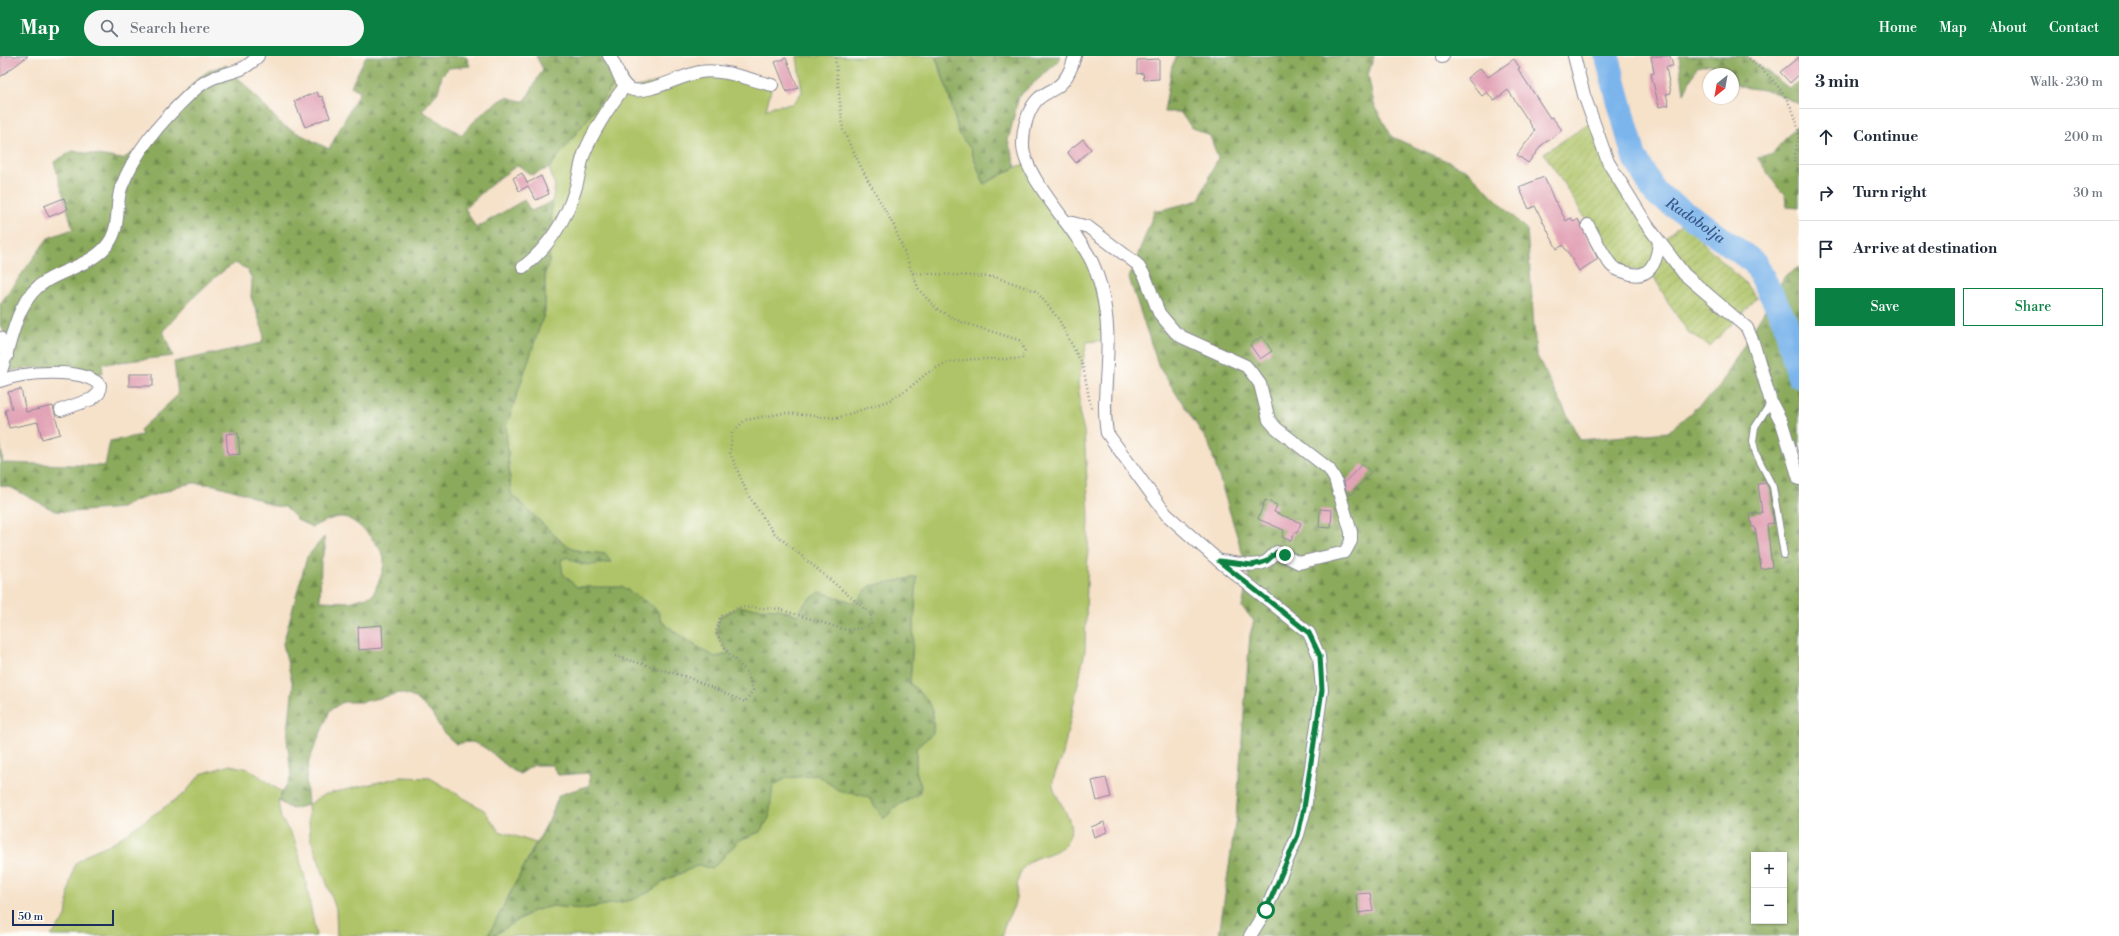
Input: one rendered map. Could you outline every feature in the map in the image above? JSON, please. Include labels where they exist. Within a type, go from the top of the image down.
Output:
[{"type":"street","points":[[0,374],[7,356],[19,313],[36,288],[45,281],[98,254],[108,245],[113,237],[117,222],[121,189],[144,143],[201,84],[214,78],[241,70],[258,56]]},
{"type":"street","points":[[609,56],[625,86],[635,91],[645,90],[687,74],[701,71],[715,72],[772,85]]},
{"type":"street","points":[[1075,56],[1066,77],[1057,87],[1038,99],[1030,111],[1026,122],[1022,144],[1024,156],[1032,172],[1091,261],[1098,276],[1104,303],[1107,328],[1105,418],[1108,433],[1166,514],[1219,561],[1309,633],[1320,656],[1322,690],[1304,808],[1298,835],[1266,910],[1250,936]]},
{"type":"street","points":[[1574,56],[1584,95],[1608,162],[1659,242],[1684,274],[1747,328],[1753,342],[1771,402],[1782,423],[1799,479]]},
{"type":"street","points":[[524,267],[544,249],[569,208],[583,156],[593,133],[625,86]]},
{"type":"street","points":[[1065,221],[1088,226],[1137,264],[1145,276],[1159,313],[1175,332],[1182,337],[1246,366],[1260,384],[1265,410],[1276,428],[1319,460],[1329,469],[1335,478],[1351,532],[1351,541],[1345,552],[1300,563],[1277,552],[1267,561],[1252,565],[1219,561]]},
{"type":"street","points":[[1588,225],[1612,266],[1630,274],[1642,273],[1650,270],[1658,255],[1659,242]]},
{"type":"street","points":[[0,338],[7,356]]},
{"type":"street","points":[[0,381],[12,376],[36,372],[72,375],[95,381],[100,385],[99,393],[92,399],[61,410]]},
{"type":"lane","points":[[1771,402],[1756,427],[1753,441],[1756,454],[1773,486],[1784,556]]},
{"type":"path","points":[[615,656],[687,678],[745,702],[753,690],[746,672],[729,654],[716,634],[720,617],[739,607],[773,608],[846,630],[871,625],[871,614],[773,532],[748,495],[730,452],[732,433],[745,420],[784,413],[837,418],[888,401],[908,389],[927,373],[946,363],[973,359],[1022,359],[1026,350],[1019,340],[962,322],[938,310],[919,290],[894,226],[863,172],[843,130],[835,56]]},
{"type":"path","points":[[1746,56],[1763,69],[1792,108],[1798,131],[1794,161],[1799,165]]},
{"type":"path","points":[[913,273],[995,277],[1036,291],[1058,318],[1083,366],[1094,413]]},
{"type":"green space","points":[[366,56],[466,56],[470,66],[449,68],[442,75],[438,92],[422,111],[462,135],[482,114],[507,97],[525,101],[543,69],[536,56],[609,56],[620,77],[549,168],[531,175],[518,165],[495,181],[465,208],[476,228],[524,200],[531,211],[552,202],[549,262],[545,273],[545,311],[506,427],[511,494],[564,544],[579,551],[605,554],[611,562],[588,565],[578,563],[567,557],[561,560],[563,574],[577,587],[623,587],[657,610],[662,622],[688,641],[715,657],[729,654],[716,633],[720,617],[739,607],[779,609],[798,615],[805,603],[820,592],[855,603],[870,586],[917,577],[910,684],[923,695],[930,704],[933,716],[933,733],[916,748],[916,771],[921,787],[919,794],[895,807],[884,819],[869,798],[862,795],[841,792],[817,775],[787,778],[773,785],[769,818],[760,832],[739,840],[712,869],[699,865],[666,880],[649,892],[632,900],[583,909],[552,906],[533,911],[493,936],[488,936],[551,816],[559,795],[590,785],[589,773],[558,775],[552,765],[534,765],[520,774],[508,767],[487,749],[475,743],[466,742],[456,744],[443,732],[432,714],[416,698],[400,693],[362,702],[343,702],[330,710],[309,761],[306,780],[308,805],[292,809],[278,801],[291,776],[287,739],[293,686],[283,644],[307,557],[324,537],[325,549],[321,561],[320,601],[350,602],[373,595],[382,573],[384,559],[382,553],[367,533],[354,522],[342,517],[330,519],[312,527],[299,521],[285,507],[274,506],[243,493],[215,485],[194,483],[178,486],[134,501],[122,508],[72,512],[55,511],[12,488],[0,485],[0,442],[3,463],[105,466],[110,441],[142,435],[140,430],[178,395],[174,362],[262,343],[264,333],[251,297],[252,279],[247,269],[235,263],[215,277],[188,303],[163,331],[173,356],[102,364],[103,374],[54,367],[30,368],[4,372],[12,345],[0,325],[0,304],[48,238],[73,229],[54,162],[73,151],[122,159],[138,150],[197,79],[210,70],[226,65],[282,125],[329,149],[360,91],[351,86]]},
{"type":"green space","points":[[797,56],[935,56],[948,92],[959,134],[970,148],[984,184],[1016,167],[1028,163],[1091,261],[1107,340],[1087,342],[1078,384],[1080,415],[1084,431],[1089,514],[1085,651],[1062,758],[1054,776],[1053,783],[1053,787],[1069,820],[1071,827],[1070,834],[1067,841],[1058,850],[1036,858],[1022,870],[1019,875],[1015,903],[1005,924],[1003,936],[493,936],[533,911],[552,906],[583,909],[632,900],[649,892],[666,880],[699,865],[712,869],[739,840],[760,832],[773,785],[787,778],[817,775],[841,792],[862,795],[869,798],[884,819],[895,807],[919,794],[921,786],[916,771],[916,748],[933,733],[933,716],[930,704],[923,695],[910,684],[917,577],[870,586],[855,603],[820,592],[805,603],[798,615],[779,609],[716,633],[729,654],[715,657],[688,641],[662,622],[657,610],[608,588],[577,587],[563,574],[560,560],[567,557],[581,565],[605,554],[579,551],[564,544],[511,494],[506,427],[545,311],[545,273],[549,262],[552,202],[555,186],[549,168],[620,77],[630,89],[701,71],[772,85],[766,110],[773,106],[793,104],[802,92]]},
{"type":"green space","points":[[1061,56],[1058,62],[1019,96],[1008,141],[1016,167],[984,184],[970,148],[959,134],[948,92],[936,57]]},
{"type":"green space","points":[[1177,56],[1374,56],[1368,75],[1374,104],[1392,137],[1467,170],[1527,230],[1536,354],[1580,440],[1668,432],[1717,390],[1785,276],[1799,267],[1799,936],[1219,936],[1236,817],[1250,635],[1254,621],[1242,607],[1249,575],[1209,444],[1159,367],[1129,278],[1155,210],[1158,211],[1199,200],[1218,158],[1210,136],[1191,127],[1180,112],[1164,112],[1172,66]]},
{"type":"green space","points":[[1679,56],[1746,56],[1789,88],[1799,81],[1799,104],[1771,91],[1739,86],[1739,68],[1715,68],[1710,64],[1697,67],[1684,93]]},
{"type":"green space","points":[[1593,121],[1597,132],[1659,242],[1683,223],[1749,287],[1757,298],[1710,346],[1688,332],[1671,307],[1650,270],[1618,270],[1544,153]]},
{"type":"green space","points":[[1799,123],[1799,208],[1787,207],[1785,195],[1778,188],[1757,157],[1771,155]]},
{"type":"green space","points":[[230,765],[249,769],[282,792],[278,802],[281,818],[295,841],[306,882],[316,936],[51,936],[66,917],[70,883],[75,864],[89,853],[112,843],[184,794],[201,774]]},
{"type":"green space","points":[[401,777],[430,778],[484,810],[499,831],[536,843],[488,936],[337,936],[336,909],[310,837],[308,805],[323,795]]},
{"type":"building","points":[[0,56],[28,56],[0,77]]},
{"type":"building","points":[[1651,56],[1670,56],[1673,66],[1666,67],[1671,93],[1666,94],[1669,105],[1659,107],[1651,74],[1654,73]]},
{"type":"building","points":[[1799,57],[1799,75],[1790,83],[1780,72]]},
{"type":"building","points":[[786,58],[798,88],[787,92],[775,62]]},
{"type":"building","points":[[1159,59],[1159,79],[1144,80],[1143,73],[1137,74],[1137,60]]},
{"type":"building","points":[[1514,59],[1520,68],[1518,69],[1550,118],[1552,117],[1562,130],[1542,145],[1528,163],[1517,155],[1535,131],[1508,90],[1494,101],[1487,92],[1482,96],[1467,78],[1480,68],[1488,77]]},
{"type":"building","points":[[317,92],[319,97],[322,96],[330,117],[305,127],[294,101]]},
{"type":"building","points":[[1083,139],[1091,149],[1076,163],[1067,152]]},
{"type":"building","points":[[522,173],[527,183],[541,176],[549,194],[536,200],[528,186],[519,191],[513,178]]},
{"type":"building","points":[[1544,177],[1555,202],[1566,221],[1571,218],[1574,222],[1578,219],[1598,259],[1579,271],[1563,245],[1557,249],[1535,206],[1529,209],[1519,187]]},
{"type":"building","points":[[64,198],[68,209],[49,217],[44,206]]},
{"type":"building","points":[[1262,336],[1272,351],[1260,359],[1250,345]]},
{"type":"building","points":[[129,374],[153,374],[153,386],[129,386]]},
{"type":"building","points":[[21,389],[26,412],[53,406],[60,434],[42,439],[38,422],[9,428],[5,410],[12,409],[8,392]]},
{"type":"building","points":[[238,433],[240,454],[228,455],[226,434]]},
{"type":"building","points":[[1362,464],[1371,472],[1351,495],[1346,491],[1344,483]]},
{"type":"building","points":[[1766,483],[1769,488],[1774,523],[1767,524],[1772,567],[1761,569],[1755,527],[1752,527],[1750,514],[1762,513],[1758,484]]},
{"type":"building","points":[[1265,500],[1277,505],[1274,512],[1301,523],[1297,533],[1295,532],[1291,541],[1282,537],[1284,530],[1258,519]]},
{"type":"building","points":[[1320,509],[1332,510],[1331,528],[1319,527]]},
{"type":"building","points":[[382,625],[383,648],[359,650],[358,627]]},
{"type":"building","points":[[1106,778],[1111,797],[1097,801],[1092,781]]},
{"type":"building","points":[[1104,822],[1107,832],[1094,837],[1091,827]]},
{"type":"building","points":[[1370,893],[1373,911],[1358,913],[1356,894]]},
{"type":"waterway","name":"Radobolja","points":[[1607,56],[1634,156],[1655,193],[1699,222],[1755,263],[1785,321],[1799,376]]},
{"type":"route","points":[[1266,910],[1298,835],[1304,808],[1322,690],[1320,656],[1315,642],[1309,633],[1219,561],[1252,565],[1267,561],[1277,552],[1285,555]]}]
